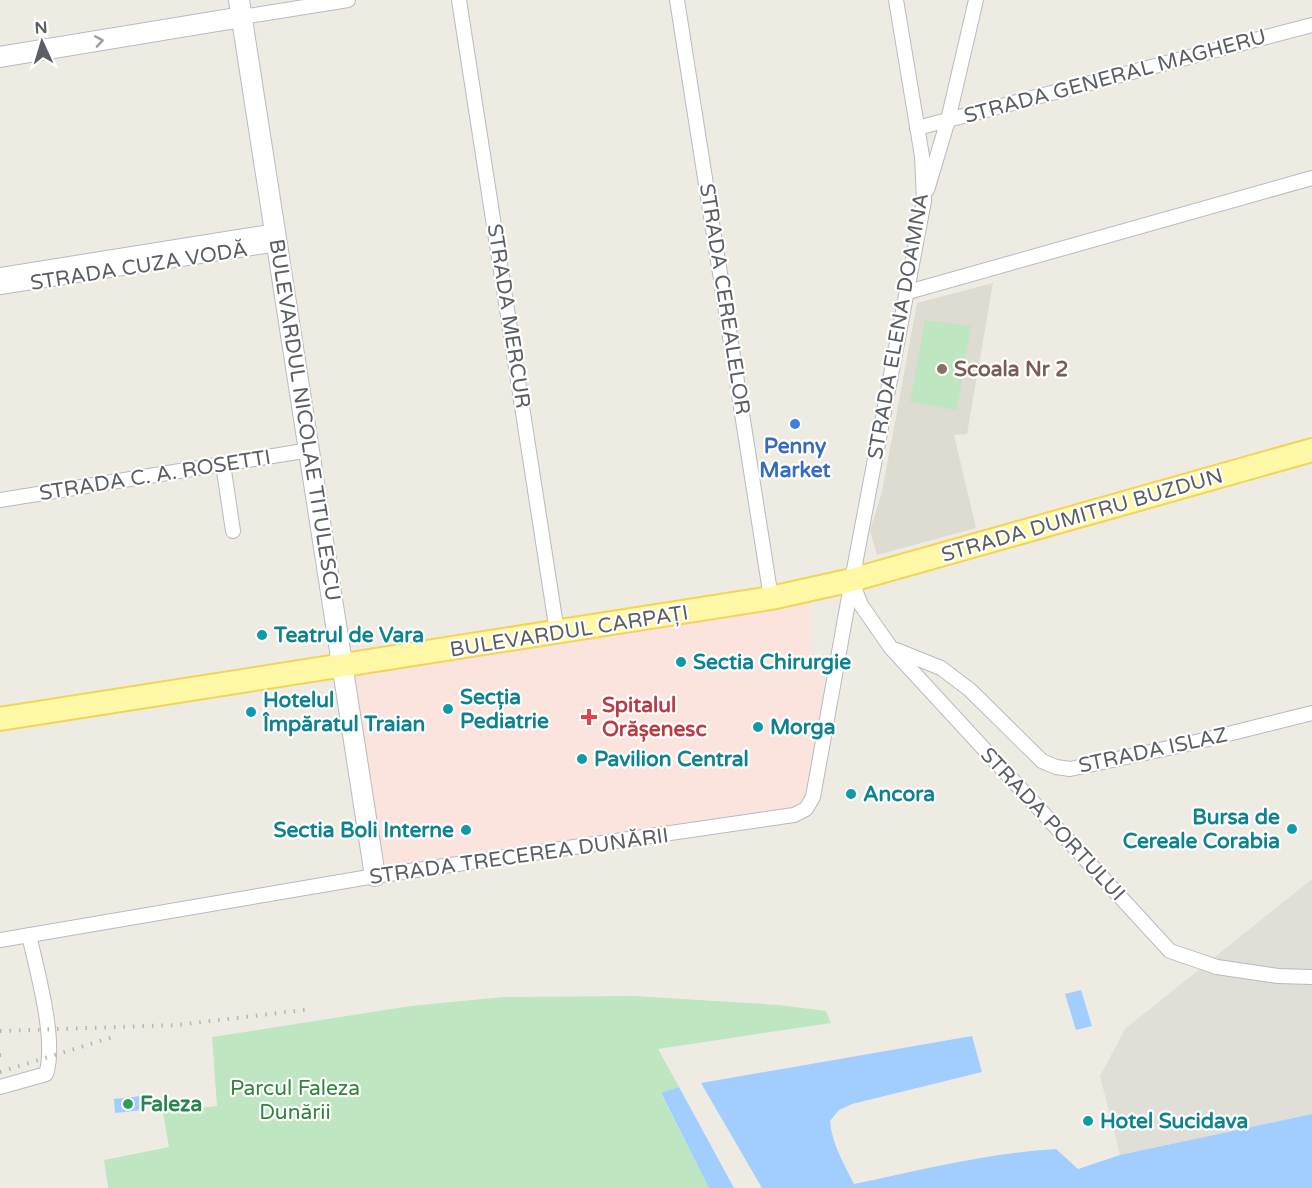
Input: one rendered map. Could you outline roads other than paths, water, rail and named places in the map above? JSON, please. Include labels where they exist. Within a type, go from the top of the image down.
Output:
[{"type":"main road","name":"STRADA DUMITRU BUZDUN","points":[[852,580],[1312,450]]},
{"type":"main road","name":"BULEVARDUL CARPAȚI","points":[[0,719],[343,667],[771,598],[852,580]]},
{"type":"street","points":[[0,57],[240,9],[348,0]]},
{"type":"street","name":"STRADA MERCUR","points":[[459,0],[557,632]]},
{"type":"street","name":"STRADA CEREALELOR","points":[[677,0],[771,598]]},
{"type":"street","name":"STRADA ELENA DOAMNA","points":[[852,580],[924,201],[918,128],[896,0]]},
{"type":"street","points":[[924,201],[948,120],[976,0]]},
{"type":"street","name":"BULEVARDUL NICOLAE TITULESCU","points":[[240,9],[375,876]]},
{"type":"street","name":"STRADA GENERAL MAGHERU","points":[[918,128],[1312,25]]},
{"type":"street","points":[[908,292],[1312,178]]},
{"type":"street","name":"STRADA CUZA VODĂ","points":[[0,275],[277,238]]},
{"type":"street","name":"STRADA CUZA VODĂ","points":[[0,287],[277,238]]},
{"type":"street","name":"STRADA C. A. ROSETTI","points":[[0,500],[310,450]]},
{"type":"street","points":[[223,464],[233,531]]},
{"type":"street","name":"STRADA PORTULUI","points":[[852,580],[861,604],[891,648],[1170,951],[1217,967],[1278,976],[1312,977]]},
{"type":"street","name":"STRADA TRECEREA DUNĂRII","points":[[0,940],[375,876],[794,815],[806,809],[813,797],[852,580]]},
{"type":"street","name":"STRADA ISLAZ","points":[[891,648],[941,668],[970,690],[1042,761],[1056,767],[1070,769],[1312,713]]},
{"type":"street","points":[[0,1087],[46,1074],[50,1063],[45,1010],[29,936]]},
{"type":"water","points":[[1081,990],[1092,1026],[1076,1030],[1065,994]]},
{"type":"water","points":[[972,1036],[982,1072],[852,1104],[839,1110],[830,1121],[836,1146],[854,1184],[979,1158],[1056,1149],[1078,1169],[1120,1155],[1312,1114],[1312,1188],[762,1188],[701,1083]]},
{"type":"water","points":[[679,1087],[734,1188],[709,1188],[661,1093]]},
{"type":"water","name":"Faleza","points":[[141,1096],[143,1110],[115,1113],[114,1099]]},
{"type":"railway","points":[[0,1031],[177,1025],[312,1009]]},
{"type":"railway","points":[[0,1072],[113,1037]]},
{"type":"place","name":"Scoala Nr 2","points":[[942,369]]},
{"type":"place","name":"Penny Market","points":[[795,424]]},
{"type":"place","name":"Teatrul de Vara","points":[[262,635]]},
{"type":"place","name":"Sectia Chirurgie","points":[[681,662]]},
{"type":"place","name":"Secția Pediatrie","points":[[448,709]]},
{"type":"place","name":"Hotelul Împăratul Traian","points":[[251,712]]},
{"type":"place","name":"Spitalul Orășenesc","points":[[589,717]]},
{"type":"place","name":"Morga","points":[[758,727]]},
{"type":"place","name":"Pavilion Central","points":[[582,759]]},
{"type":"place","name":"Ancora","points":[[851,794]]},
{"type":"place","name":"Bursa de Cereale Corabia","points":[[1292,829]]},
{"type":"place","name":"Sectia Boli Interne","points":[[466,830]]},
{"type":"place","name":"Faleza","points":[[128,1104]]},
{"type":"place","name":"Hotel Sucidava","points":[[1088,1121]]},
{"type":"park label","name":"Parcul Faleza Dunării","points":[[295,1100]]}]
